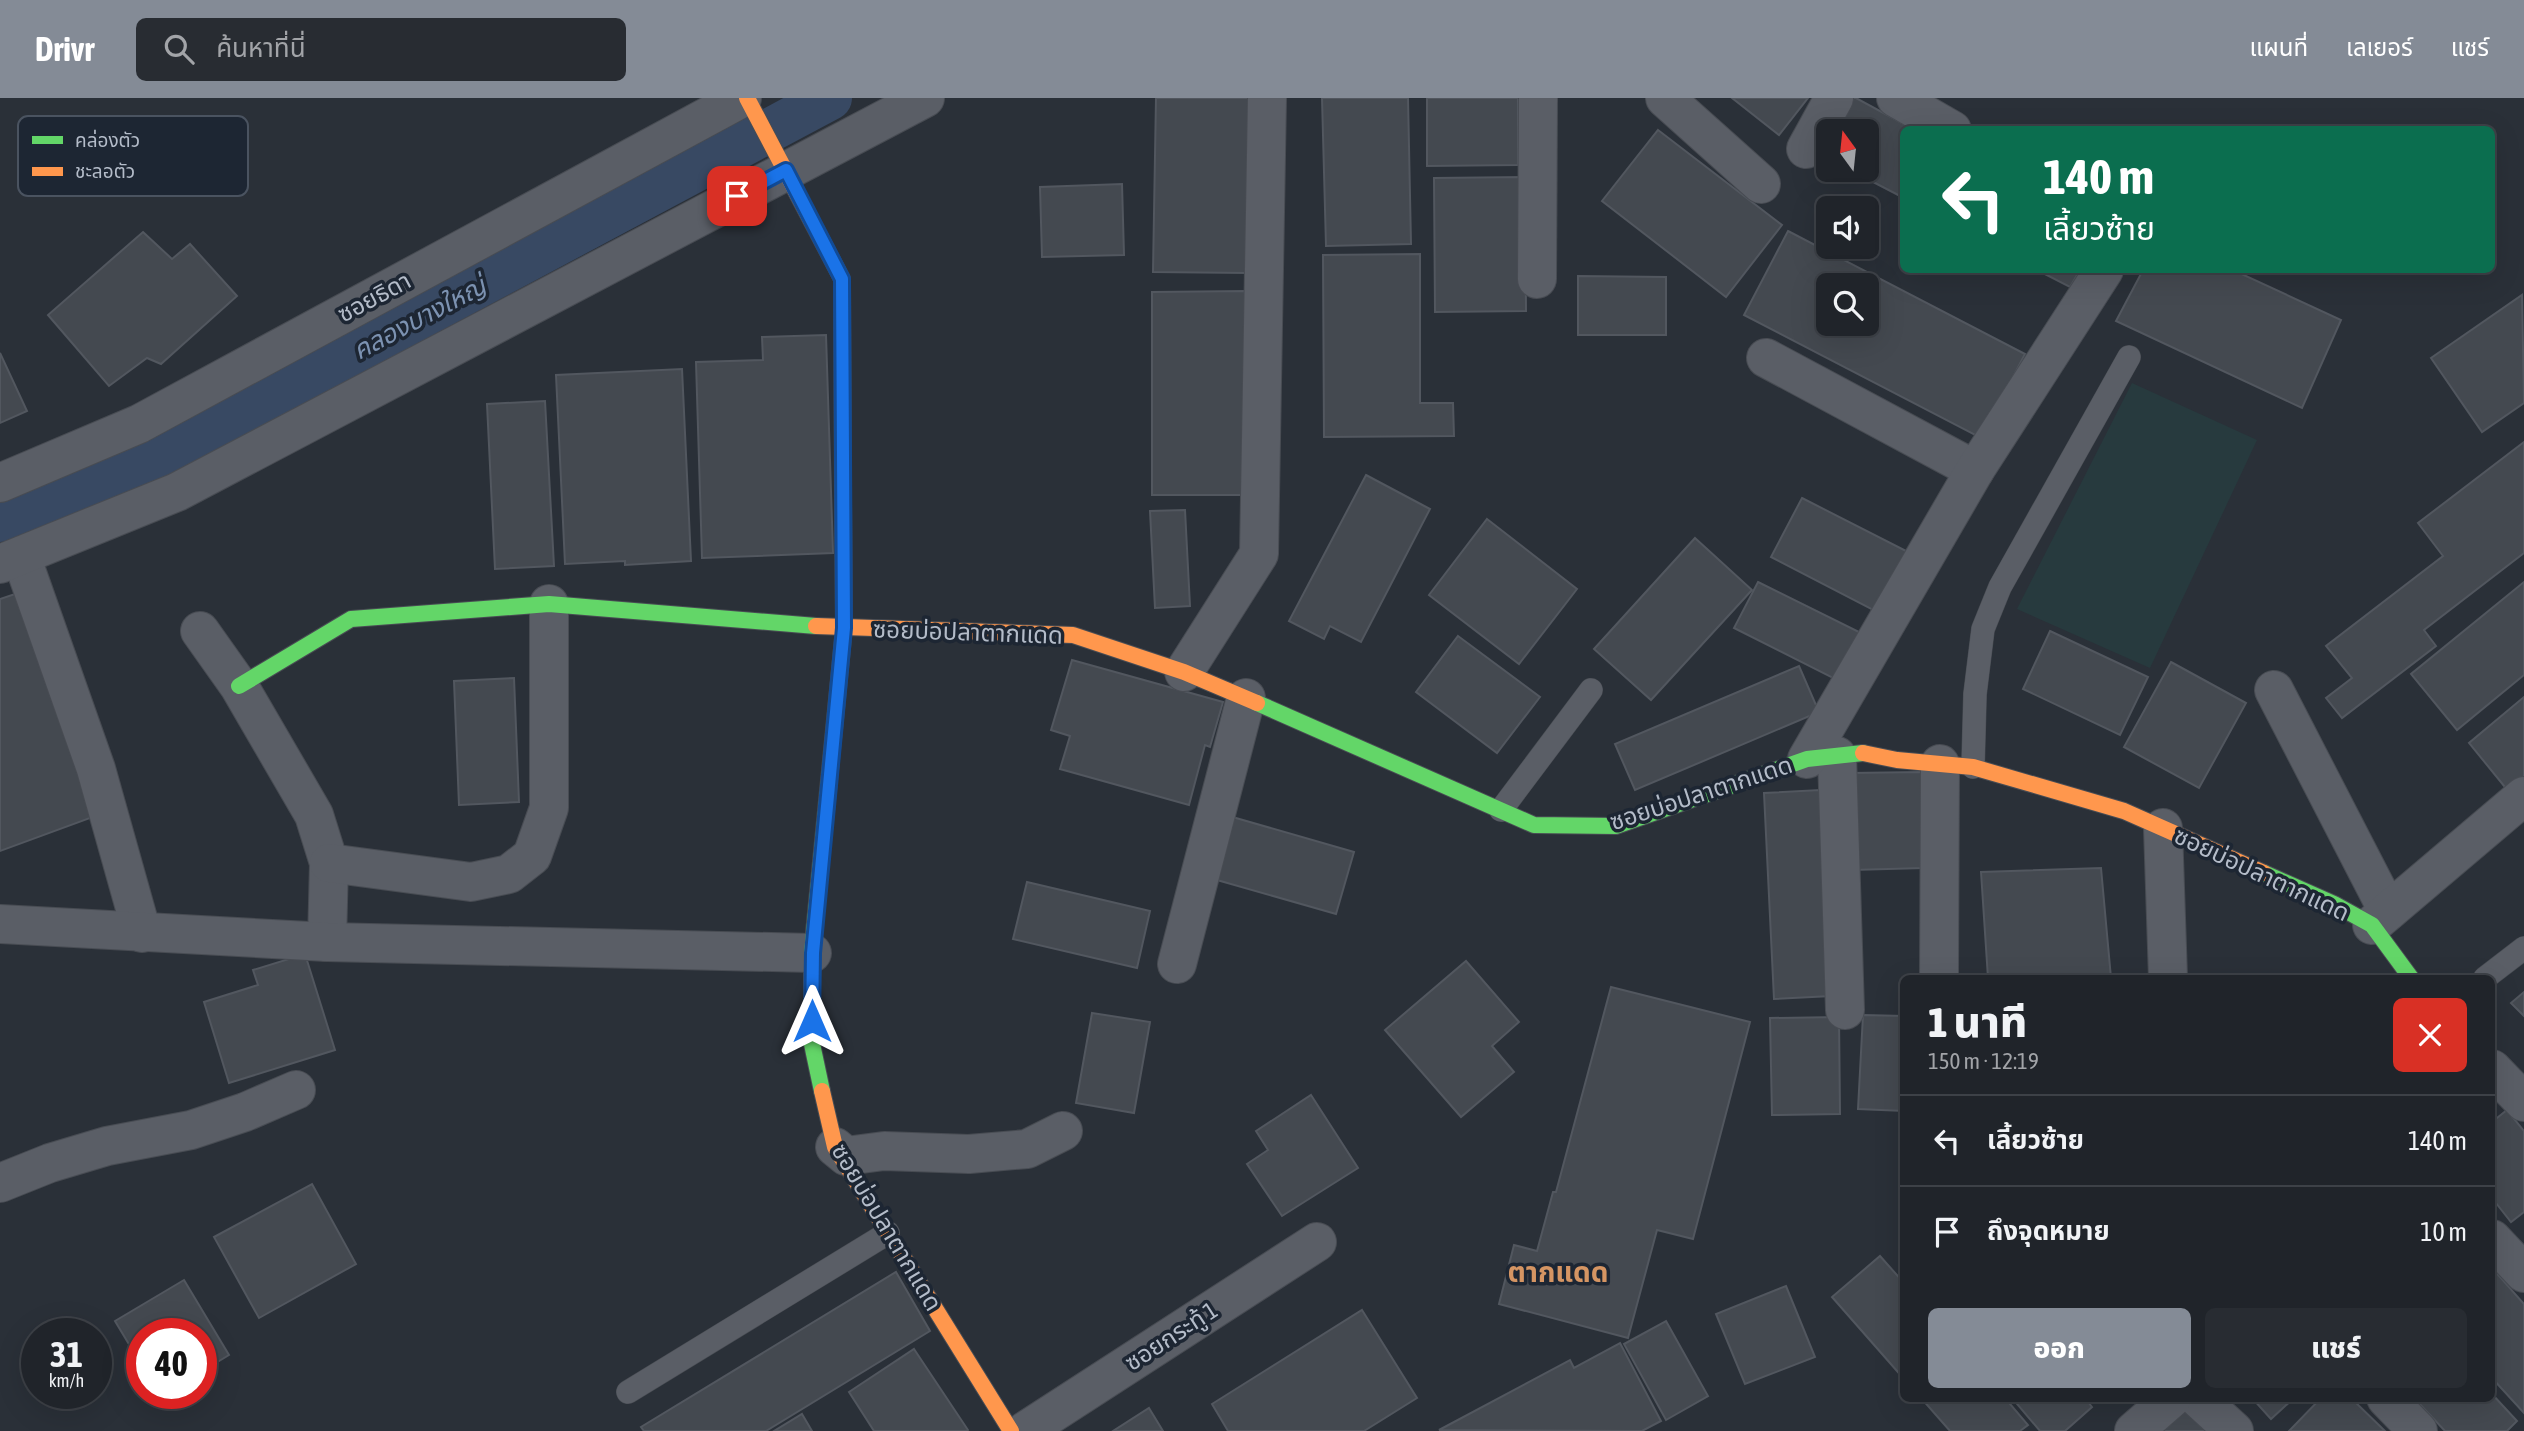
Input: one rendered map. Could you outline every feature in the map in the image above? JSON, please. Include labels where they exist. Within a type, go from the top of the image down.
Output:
[{"type":"street","name":"ซอยบ่อปลาตากแดด","points":[[745,98],[786,170],[842,279],[844,628],[813,953],[812,1044],[835,1147],[1011,1431]]},
{"type":"street","name":"ซอยธิดา","points":[[0,483],[139,424],[745,98]]},
{"type":"street","points":[[142,933],[96,769],[10,560],[177,492],[925,98]]},
{"type":"street","points":[[1184,673],[1259,554],[1267,98]]},
{"type":"street","points":[[1537,279],[1538,98]]},
{"type":"street","points":[[1665,98],[1761,184]]},
{"type":"street","points":[[1806,149],[1834,98]]},
{"type":"street","points":[[1896,98],[1945,126]]},
{"type":"street","points":[[1844,1010],[1822,758],[1975,470],[2102,273]]},
{"type":"street","points":[[1766,358],[1975,470]]},
{"type":"street","points":[[329,863],[471,882],[509,874],[532,856],[549,808],[548,604]]},
{"type":"street","points":[[239,686],[351,619],[548,604],[844,628]]},
{"type":"street","name":"ซอยบ่อปลาตากแดด","points":[[844,628],[1073,635],[1184,673],[1246,698],[1534,825],[1616,826],[1822,758],[1868,752],[1897,760],[1956,766],[2124,811],[2334,904],[2380,918],[2409,975]]},
{"type":"street","points":[[200,631],[239,686],[314,815],[329,863],[327,942]]},
{"type":"street","points":[[2274,690],[2380,918],[2524,796]]},
{"type":"street","points":[[1177,964],[1246,698]]},
{"type":"street","points":[[1939,975],[1956,766]]},
{"type":"street","points":[[2163,828],[2168,975]]},
{"type":"street","points":[[0,924],[327,942],[813,953]]},
{"type":"street","points":[[2495,1072],[2524,1102]]},
{"type":"street","points":[[0,1184],[50,1163],[107,1146],[202,1126],[246,1112],[296,1090]]},
{"type":"street","points":[[835,1147],[846,1156],[884,1151],[969,1154],[1027,1149],[1063,1131]]},
{"type":"street","name":"ซอยกระทู้ 1","points":[[1025,1431],[1317,1242]]},
{"type":"street","points":[[2495,1242],[2524,1273]]},
{"type":"street","points":[[2134,1431],[2167,1402]]},
{"type":"street","points":[[2202,1402],[2234,1431]]},
{"type":"street","points":[[2390,1402],[2418,1431]]},
{"type":"lane","points":[[1956,766],[1975,694],[1983,629],[2000,587],[2129,357]]},
{"type":"lane","points":[[1501,810],[1591,690]]},
{"type":"lane","points":[[2489,975],[2524,948]]},
{"type":"lane","points":[[628,1392],[888,1233]]},
{"type":"green space","points":[[2132,383],[2257,440],[2150,668],[2017,609]]},
{"type":"building","points":[[1156,98],[1250,98],[1247,273],[1153,272]]},
{"type":"building","points":[[1322,98],[1408,98],[1411,244],[1326,246]]},
{"type":"building","points":[[1427,98],[1518,98],[1518,165],[1427,166]]},
{"type":"building","points":[[1732,98],[1808,98],[1779,135]]},
{"type":"building","points":[[1848,98],[1856,98],[1908,126],[1900,126],[1900,196],[1873,182],[1880,182],[1880,119],[1837,119]]},
{"type":"building","points":[[1658,130],[1782,225],[1726,297],[1602,201]]},
{"type":"building","points":[[1525,177],[1526,311],[1435,312],[1434,178]]},
{"type":"building","points":[[1122,184],[1124,255],[1042,257],[1040,187]]},
{"type":"building","points":[[1788,231],[1816,246],[1816,259],[1842,259],[1869,273],[1816,273],[1816,336],[1879,336],[1879,278],[2025,354],[1981,438],[1744,315]]},
{"type":"building","points":[[143,232],[172,259],[190,244],[237,296],[161,364],[147,358],[109,386],[48,315]]},
{"type":"building","points":[[1420,254],[1420,403],[1453,403],[1454,436],[1324,437],[1323,255]]},
{"type":"building","points":[[2043,273],[2078,273],[2070,287]]},
{"type":"building","points":[[2141,273],[2239,273],[2341,320],[2302,408],[2116,321]]},
{"type":"building","points":[[1578,276],[1666,277],[1666,335],[1578,335]]},
{"type":"building","points":[[1245,291],[1245,495],[1152,495],[1152,292]]},
{"type":"building","points":[[2522,295],[2524,403],[2482,432],[2431,358]]},
{"type":"building","points":[[826,335],[833,553],[702,558],[696,362],[763,360],[762,337]]},
{"type":"building","points":[[0,353],[27,411],[0,423]]},
{"type":"building","points":[[682,369],[691,561],[625,565],[625,561],[565,564],[556,375]]},
{"type":"building","points":[[545,401],[554,566],[495,569],[487,404]]},
{"type":"building","points":[[2524,442],[2524,553],[2424,630],[2436,646],[2342,718],[2326,698],[2352,678],[2326,646],[2443,556],[2418,523]]},
{"type":"building","points":[[1366,475],[1430,509],[1361,642],[1330,626],[1324,639],[1289,621]]},
{"type":"building","points":[[1802,498],[1910,553],[1879,613],[1771,557]]},
{"type":"building","points":[[1185,510],[1190,606],[1155,608],[1150,511]]},
{"type":"building","points":[[1487,519],[1577,589],[1519,664],[1429,595]]},
{"type":"building","points":[[1695,538],[1752,590],[1651,700],[1594,649]]},
{"type":"building","points":[[1758,582],[1865,635],[1841,682],[1734,628]]},
{"type":"building","points":[[2524,582],[2524,675],[2457,730],[2411,674]]},
{"type":"building","points":[[21,592],[101,814],[0,851],[0,599]]},
{"type":"building","points":[[2050,631],[2148,677],[2120,735],[2023,689]]},
{"type":"building","points":[[1458,636],[1540,697],[1497,753],[1416,692]]},
{"type":"building","points":[[1072,660],[1223,702],[1210,747],[1205,745],[1189,805],[1060,769],[1070,736],[1051,730]]},
{"type":"building","points":[[2171,662],[2246,703],[2199,788],[2124,747]]},
{"type":"building","points":[[1799,666],[1819,712],[1635,790],[1615,744]]},
{"type":"building","points":[[514,678],[519,802],[459,805],[454,681]]},
{"type":"building","points":[[2524,697],[2524,780],[2509,792],[2469,743]]},
{"type":"building","points":[[1922,772],[1924,868],[1852,870],[1850,773]]},
{"type":"building","points":[[1820,790],[1831,996],[1774,999],[1764,793]]},
{"type":"building","points":[[1229,816],[1354,852],[1336,914],[1210,878]]},
{"type":"building","points":[[2101,868],[2111,975],[1988,975],[1981,872]]},
{"type":"building","points":[[1027,882],[1150,911],[1137,968],[1013,939]]},
{"type":"building","points":[[305,954],[335,1050],[229,1083],[204,1002],[258,985],[253,970]]},
{"type":"building","points":[[1466,961],[1519,1022],[1492,1046],[1514,1072],[1461,1117],[1385,1030]]},
{"type":"building","points":[[1611,987],[1750,1022],[1693,1239],[1657,1230],[1628,1338],[1499,1304],[1514,1245],[1537,1251],[1553,1192],[1556,1192]]},
{"type":"building","points":[[2524,992],[2524,1016],[2511,1003]]},
{"type":"building","points":[[1092,1013],[1150,1022],[1134,1113],[1076,1103]]},
{"type":"building","points":[[1863,1015],[1900,1016],[1900,1111],[1858,1109]]},
{"type":"building","points":[[1839,1017],[1840,1114],[1772,1115],[1770,1018]]},
{"type":"building","points":[[1311,1095],[1358,1168],[1282,1216],[1247,1164],[1268,1150],[1256,1131]]},
{"type":"building","points":[[2507,1110],[2524,1131],[2524,1212],[2511,1222],[2495,1202],[2495,1120]]},
{"type":"building","points":[[312,1184],[356,1264],[259,1318],[214,1237]]},
{"type":"building","points":[[1880,1256],[1900,1278],[1900,1374],[1832,1297]]},
{"type":"building","points":[[2495,1271],[2524,1304],[2524,1413],[2495,1381]]},
{"type":"building","points":[[896,1272],[930,1331],[766,1431],[644,1431],[641,1427]]},
{"type":"building","points":[[184,1280],[207,1318],[126,1318],[126,1339],[115,1321]]},
{"type":"building","points":[[1786,1286],[1815,1357],[1745,1384],[1716,1314]]},
{"type":"building","points":[[1362,1310],[1417,1398],[1364,1431],[1228,1431],[1212,1404]]},
{"type":"building","points":[[1666,1321],[1708,1396],[1666,1420],[1624,1344]]},
{"type":"building","points":[[217,1335],[229,1355],[217,1362]]},
{"type":"building","points":[[1620,1343],[1661,1421],[1642,1431],[1439,1430],[1570,1360],[1574,1368]]},
{"type":"building","points":[[914,1349],[967,1431],[874,1431],[849,1392]]},
{"type":"building","points":[[2495,1397],[2517,1421],[2507,1431],[2445,1431],[2418,1402],[2495,1402]]},
{"type":"building","points":[[1925,1402],[2008,1402],[2028,1425],[2020,1431],[1950,1431]]},
{"type":"building","points":[[2015,1402],[2088,1402],[2092,1407],[2065,1431],[2040,1431]]},
{"type":"building","points":[[2188,1402],[2212,1431],[2152,1431]]},
{"type":"building","points":[[2256,1402],[2290,1402],[2271,1419]]},
{"type":"building","points":[[2317,1402],[2355,1402],[2385,1431],[2289,1431]]},
{"type":"building","points":[[1149,1408],[1163,1431],[1113,1431]]},
{"type":"building","points":[[802,1414],[812,1431],[774,1431]]},
{"type":"waterway","name":"คลองบางใหญ่","points":[[0,520],[134,470],[830,98]]},
{"type":"traffic: fast","points":[[822,1091],[812,1044],[812,953],[844,628],[843,499]]},
{"type":"traffic: fast","points":[[239,686],[351,619],[549,604],[816,626]]},
{"type":"traffic: fast","points":[[1257,703],[1534,825],[1616,826],[1807,759],[1863,753]]},
{"type":"traffic: fast","points":[[2264,873],[2334,904],[2372,925],[2409,975]]},
{"type":"traffic: slow","points":[[747,98],[842,279],[843,499]]},
{"type":"traffic: slow","points":[[816,626],[1073,635],[1184,672],[1257,703]]},
{"type":"traffic: slow","points":[[1863,753],[1897,760],[1973,767],[2124,811],[2264,873]]},
{"type":"traffic: slow","points":[[822,1091],[835,1147],[1011,1431]]},
{"type":"district","name":"ตากแดด","points":[[1558,1272]]},
{"type":"route","points":[[737,196],[786,170],[842,279],[844,628],[813,953],[812,1021]]}]
